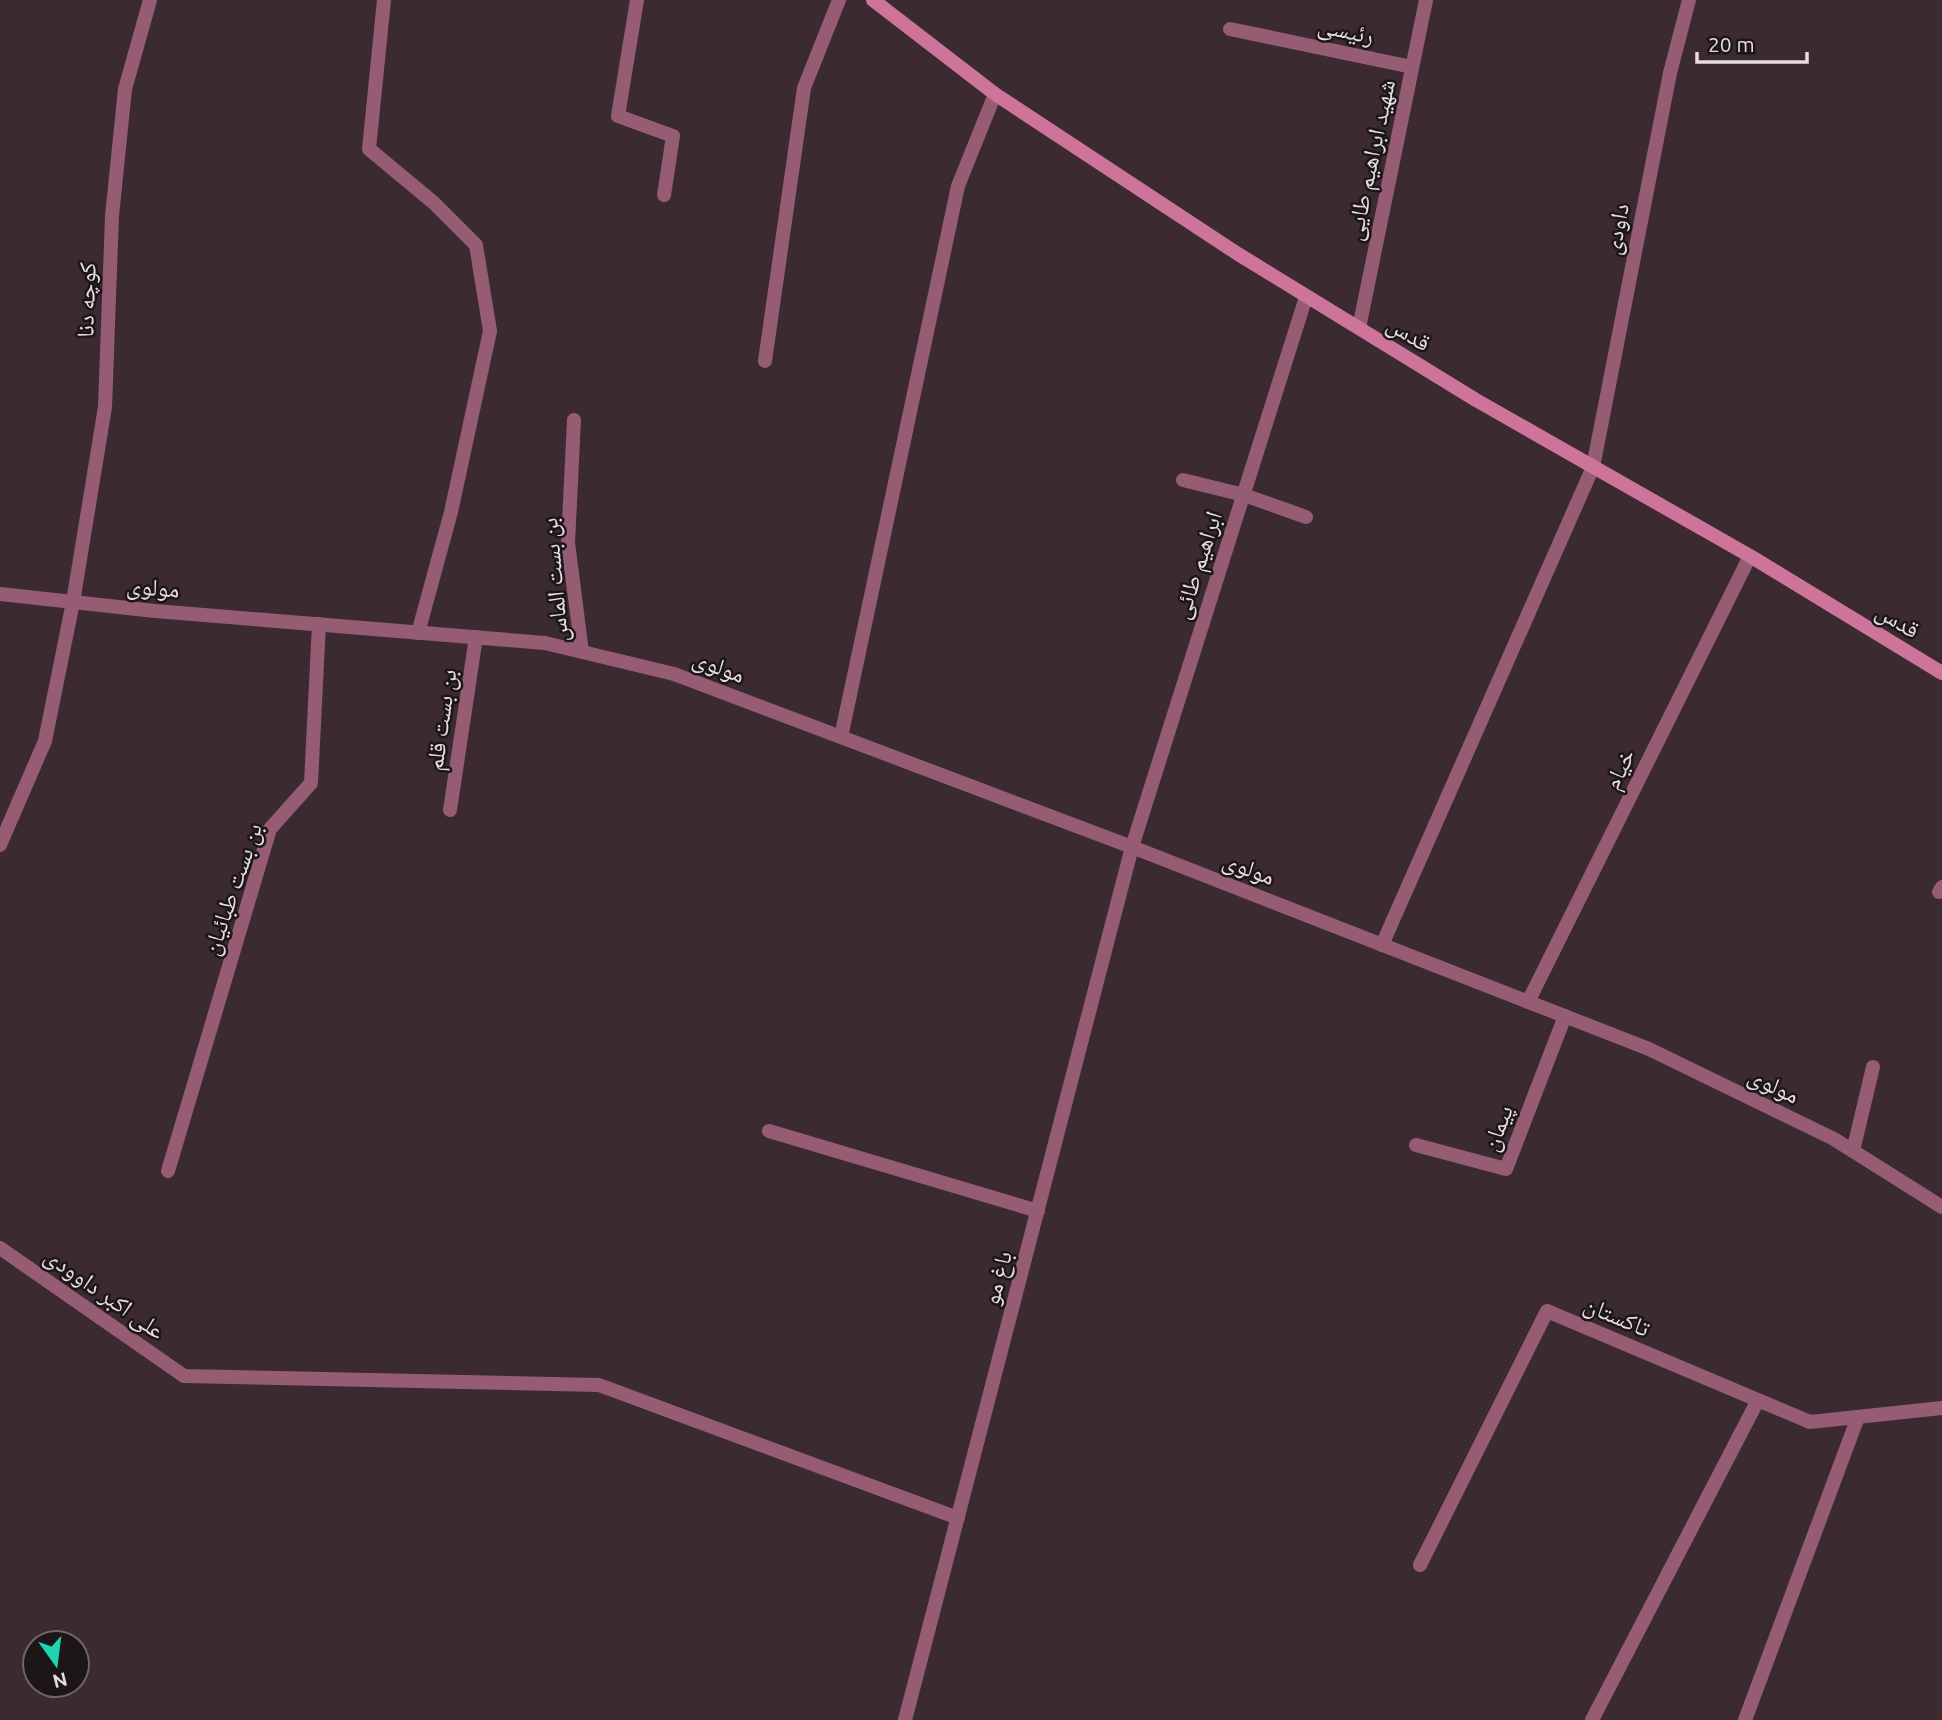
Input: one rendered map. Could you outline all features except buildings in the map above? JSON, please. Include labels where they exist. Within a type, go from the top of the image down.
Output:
[{"type":"main road","name":"قدس","points":[[873,0],[995,93],[1226,247],[1476,400],[1750,556],[1942,673]]},
{"type":"street","name":"کوچه دنا","points":[[0,845],[45,741],[73,602],[105,407],[112,216],[125,89],[150,0]]},
{"type":"street","points":[[384,0],[369,149],[435,203],[476,245],[490,331],[451,512],[418,633]]},
{"type":"street","points":[[637,0],[618,116],[673,136],[664,195]]},
{"type":"street","points":[[765,361],[804,88],[839,0]]},
{"type":"street","name":"شهید ابراهیم طایی","points":[[1359,328],[1426,0]]},
{"type":"street","name":"داودی","points":[[1593,467],[1670,73],[1689,0]]},
{"type":"street","name":"رئیسی","points":[[1230,29],[1412,67]]},
{"type":"street","points":[[841,737],[958,186],[995,93]]},
{"type":"street","name":"ابراهیم طائی","points":[[1132,847],[1306,297]]},
{"type":"street","name":"بن بست الماس","points":[[574,420],[568,543],[582,652]]},
{"type":"street","points":[[1382,945],[1593,467]]},
{"type":"street","points":[[1183,480],[1244,495],[1306,517]]},
{"type":"street","name":"خیام","points":[[1528,1002],[1750,556]]},
{"type":"street","name":"مولوی","points":[[0,594],[545,643],[674,674],[1132,847],[1649,1049],[1834,1139],[1942,1207]]},
{"type":"street","name":"بن بست طبائیان","points":[[168,1171],[270,829],[311,783],[319,624]]},
{"type":"street","name":"بن بست قلم","points":[[450,810],[476,637]]},
{"type":"street","name":"باغ مو","points":[[905,1720],[1132,847]]},
{"type":"street","name":"پیمان","points":[[1416,1145],[1506,1169],[1565,1016]]},
{"type":"street","points":[[1853,1151],[1873,1067]]},
{"type":"street","points":[[769,1131],[1038,1211]]},
{"type":"street","name":"علی اکبر داوودی","points":[[0,1248],[184,1376],[599,1385],[958,1518]]},
{"type":"street","name":"تاکستان","points":[[1420,1566],[1547,1311],[1810,1422],[1942,1408]]},
{"type":"street","points":[[1592,1720],[1758,1401]]},
{"type":"street","points":[[1745,1720],[1858,1417]]}]
